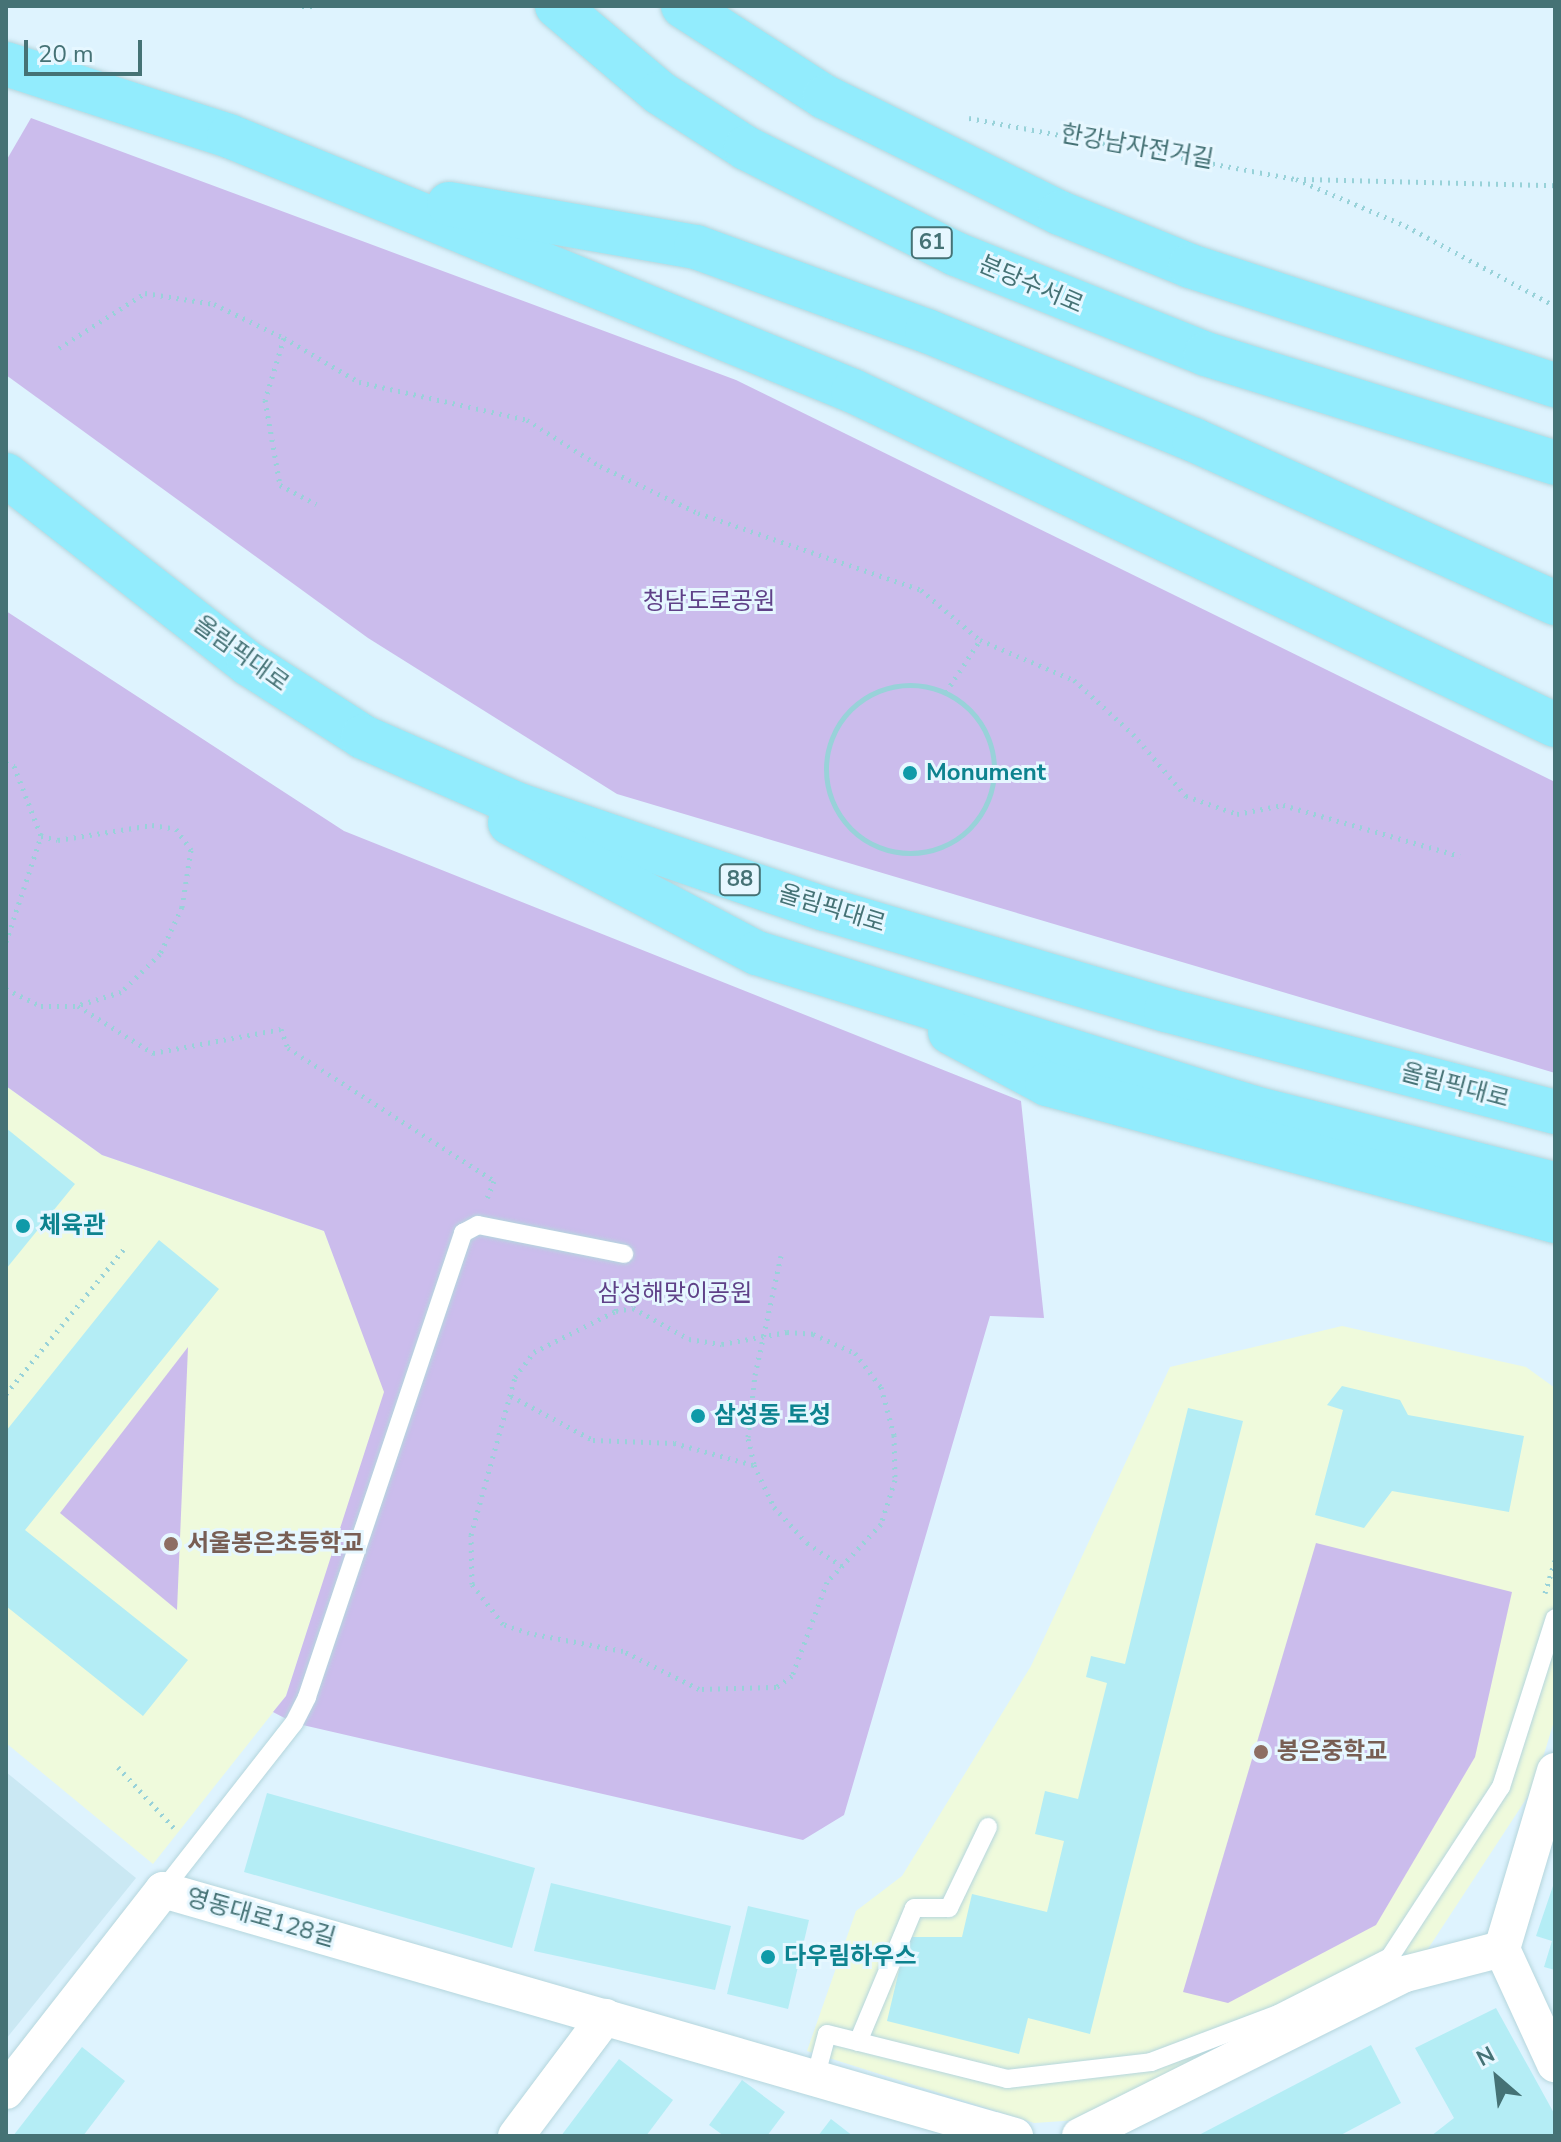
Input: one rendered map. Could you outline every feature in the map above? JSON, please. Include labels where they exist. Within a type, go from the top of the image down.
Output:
[{"type":"highway","name":"분당수서로","points":[[557,6],[660,93],[746,148],[942,247],[1206,354],[1555,463]]},
{"type":"highway","points":[[683,6],[825,97],[1060,213],[1190,266],[1555,385]]},
{"type":"highway","points":[[6,64],[229,136],[853,391],[1555,725]]},
{"type":"highway","points":[[362,189],[696,247],[927,331],[1194,440],[1555,603]]},
{"type":"highway","name":"올림픽대로","points":[[6,475],[249,664],[363,737],[519,805],[825,909],[1166,1010],[1555,1112]]},
{"type":"highway","points":[[363,737],[592,870],[743,946],[1254,1108],[1555,1184]]},
{"type":"highway","points":[[859,984],[1047,1084],[1555,1221]]},
{"type":"street","points":[[1555,1771],[1502,1949],[1555,2064]]},
{"type":"street","name":"영동대로128길","points":[[6,2091],[163,1890],[816,2075],[1015,2136]]},
{"type":"street","points":[[1080,2136],[1126,2127],[1405,1974],[1502,1949]]},
{"type":"street","points":[[516,2136],[605,2017]]},
{"type":"lane","points":[[163,1890],[294,1723],[307,1697],[463,1233],[478,1225],[624,1254]]},
{"type":"lane","points":[[816,2075],[827,2034],[1007,2079],[1151,2062],[1278,2014],[1390,1957],[1501,1787],[1555,1618]]},
{"type":"lane","points":[[858,2042],[914,1908],[949,1908],[988,1827]]},
{"type":"path","points":[[302,6],[311,8]]},
{"type":"path","name":"한강남자전거길","points":[[955,116],[1296,179],[1406,226],[1555,306]]},
{"type":"path","points":[[1296,179],[1555,185]]},
{"type":"path","points":[[59,348],[145,293],[214,304],[284,338],[359,382],[527,420],[600,466],[698,513],[921,590],[980,640],[1074,680],[1133,734],[1186,796],[1237,814],[1283,805],[1460,856]]},
{"type":"path","points":[[284,338],[265,400],[280,485],[316,504]]},
{"type":"path","points":[[946,693],[980,640]]},
{"type":"path","points":[[905,686],[946,693],[969,708],[994,756],[985,809],[946,846],[920,853],[866,841],[831,798],[826,771],[830,743],[865,699],[905,686]]},
{"type":"path","points":[[6,763],[14,766],[41,836],[19,917],[6,942]]},
{"type":"path","points":[[6,989],[41,1006],[78,1006],[121,992],[160,954],[182,907],[191,850],[176,829],[152,825],[58,840],[41,836]]},
{"type":"path","points":[[78,1006],[153,1053],[281,1029],[288,1048],[494,1181]]},
{"type":"path","points":[[6,1394],[124,1249]]},
{"type":"path","points":[[616,1311],[624,1254]]},
{"type":"path","points":[[781,1256],[760,1337],[748,1437],[754,1465],[774,1507],[807,1543],[842,1566]]},
{"type":"path","points":[[633,1308],[689,1339],[722,1344],[760,1337],[813,1334],[855,1353],[881,1387],[894,1435],[895,1480],[881,1524],[827,1582],[792,1676],[776,1687],[699,1689],[623,1651],[503,1624],[472,1584],[471,1535],[515,1377],[534,1352],[616,1311],[633,1308]]},
{"type":"path","points":[[6,1380],[13,1385]]},
{"type":"path","points":[[511,1396],[593,1440],[674,1443],[754,1465]]},
{"type":"path","points":[[118,1767],[194,1849]]},
{"type":"shaded area","name":"서울봉은초등학교","points":[[6,1086],[102,1155],[324,1231],[385,1392],[286,1696],[153,1864],[6,1743]]},
{"type":"shaded area","name":"봉은중학교","points":[[1342,1326],[1526,1367],[1555,1388],[1555,1718],[1534,1787],[1418,1964],[1123,2117],[1034,2123],[807,2051],[856,1911],[902,1876],[1031,1666],[1170,1367]]},
{"type":"shaded area","points":[[6,1772],[136,1878],[6,2039]]},
{"type":"green space","name":"청담도로공원","points":[[31,118],[736,380],[1555,782],[1555,1073],[617,794],[368,638],[6,375],[6,161]]},
{"type":"green space","name":"삼성해맞이공원","points":[[6,611],[344,831],[1021,1101],[1044,1318],[990,1316],[844,1815],[803,1840],[294,1723],[273,1712],[286,1696],[384,1392],[324,1231],[102,1155],[6,1086]]},
{"type":"green space","points":[[188,1347],[177,1610],[60,1513]]},
{"type":"green space","points":[[1316,1543],[1512,1592],[1475,1757],[1376,1925],[1228,2003],[1183,1992]]},
{"type":"building","name":"체육관","points":[[6,1128],[75,1184],[6,1269]]},
{"type":"building","points":[[159,1240],[219,1289],[25,1530],[188,1660],[143,1716],[6,1606],[6,1431]]},
{"type":"building","points":[[1342,1386],[1400,1400],[1408,1415],[1524,1436],[1509,1512],[1392,1491],[1364,1528],[1315,1515],[1343,1410],[1327,1405]]},
{"type":"building","points":[[1188,1408],[1243,1421],[1090,2034],[1028,2018],[1019,2054],[887,2021],[907,1937],[962,1937],[972,1894],[1047,1912],[1064,1841],[1035,1834],[1045,1791],[1078,1799],[1107,1683],[1086,1677],[1091,1656],[1125,1664]]},
{"type":"building","points":[[267,1793],[535,1868],[512,1948],[244,1872]]},
{"type":"building","points":[[1555,1880],[1555,1970],[1544,1967],[1552,1941],[1536,1936]]},
{"type":"building","points":[[551,1883],[731,1926],[715,1990],[534,1951]]},
{"type":"building","name":"다우림하우스","points":[[748,1906],[809,1920],[788,2009],[727,1994]]},
{"type":"building","points":[[1496,2008],[1555,2115],[1555,2136],[1431,2136],[1454,2118],[1415,2048]]},
{"type":"building","points":[[1371,2045],[1401,2103],[1339,2136],[1197,2136]]},
{"type":"building","points":[[82,2047],[125,2081],[83,2136],[13,2136]]},
{"type":"building","points":[[619,2059],[673,2100],[646,2136],[561,2136]]},
{"type":"building","points":[[742,2080],[785,2112],[767,2136],[724,2136],[709,2125]]},
{"type":"building","points":[[831,2119],[853,2136],[818,2136]]},
{"type":"place","name":"Monument","points":[[910,773]]},
{"type":"place","name":"체육관","points":[[23,1226]]},
{"type":"place","name":"삼성동 토성","points":[[698,1416]]},
{"type":"place","name":"서울봉은초등학교","points":[[171,1544]]},
{"type":"place","name":"봉은중학교","points":[[1261,1752]]},
{"type":"place","name":"다우림하우스","points":[[768,1957]]}]
